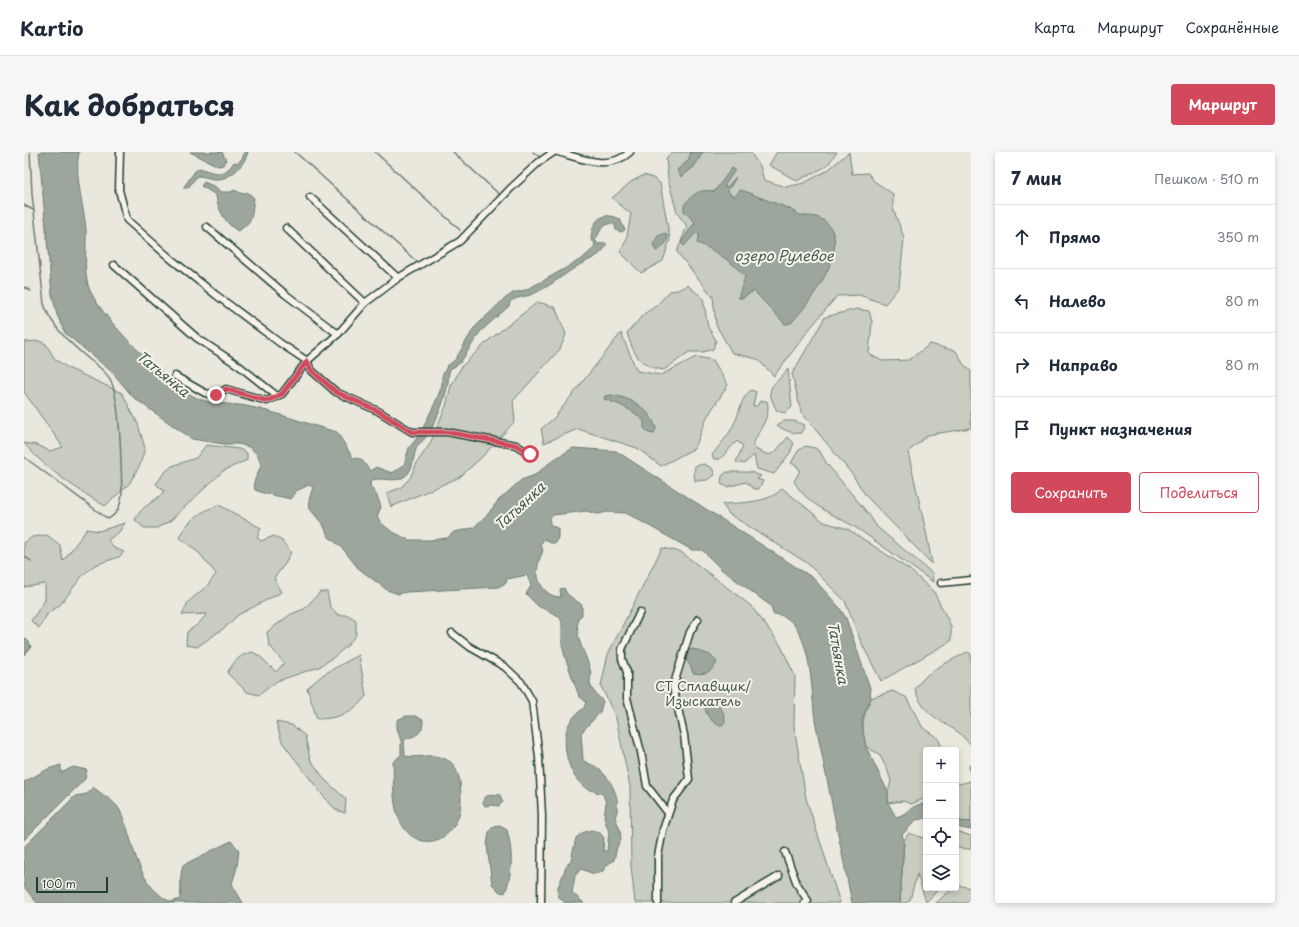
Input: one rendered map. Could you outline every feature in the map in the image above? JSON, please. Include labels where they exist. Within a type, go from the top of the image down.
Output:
[{"type":"street","points":[[120,152],[119,190],[127,220],[170,259],[280,343],[307,361],[311,370],[336,392],[378,411],[412,432],[447,432],[516,445],[530,454]]},
{"type":"street","points":[[175,376],[205,393],[216,395],[226,389],[267,401],[282,394],[307,361],[338,334],[365,303],[398,278],[460,241],[510,189],[539,162],[554,152]]},
{"type":"street","points":[[558,152],[591,161],[613,162],[623,158],[630,152]]},
{"type":"street","points":[[310,197],[398,278]]},
{"type":"street","points":[[207,227],[284,294],[338,334]]},
{"type":"street","points":[[286,228],[365,303]]},
{"type":"street","points":[[114,265],[197,338],[238,365],[277,396]]},
{"type":"street","points":[[941,582],[971,580]]},
{"type":"street","points":[[640,612],[622,649],[622,659],[627,672],[627,698],[641,752],[647,786],[668,813]]},
{"type":"street","points":[[658,903],[658,856],[668,813],[673,800],[689,779],[684,735],[673,687],[690,632],[698,619]]},
{"type":"street","points":[[452,633],[470,647],[505,667],[521,682],[532,701],[539,757],[542,816],[541,903]]},
{"type":"street","points":[[785,852],[797,884],[808,901],[804,903]]},
{"type":"street","points":[[734,903],[779,876]]},
{"type":"green space","points":[[672,152],[750,152],[760,166],[764,180],[786,187],[804,183],[828,170],[849,152],[852,174],[868,173],[874,181],[893,194],[893,208],[904,238],[899,287],[885,304],[859,295],[837,296],[811,327],[774,376],[757,359],[732,353],[716,325],[713,297],[677,252],[687,226],[677,213],[668,179],[666,158]]},
{"type":"green space","points":[[777,152],[837,152],[827,166],[797,181],[769,165]]},
{"type":"green space","points":[[644,175],[653,178],[660,183],[670,239],[663,261],[641,273],[620,252],[626,241],[631,214],[612,198],[631,182]]},
{"type":"green space","points":[[687,285],[703,298],[708,327],[716,340],[713,349],[703,352],[689,352],[664,370],[649,366],[635,353],[627,333],[644,314],[656,306],[670,291],[678,290]]},
{"type":"green space","points":[[538,302],[555,307],[566,334],[560,349],[513,401],[515,421],[485,454],[460,477],[391,507],[387,493],[400,488],[410,478],[418,461],[430,444],[446,406],[451,386],[462,366],[489,340]]},
{"type":"green space","points":[[857,309],[869,311],[872,322],[869,354],[882,361],[909,360],[930,344],[956,351],[964,365],[971,371],[971,428],[928,435],[908,452],[932,564],[866,496],[852,474],[801,412],[792,374],[825,317]]},
{"type":"green space","points":[[621,333],[637,371],[661,375],[696,357],[713,360],[728,385],[707,417],[695,448],[661,466],[637,448],[578,429],[544,443],[541,429],[554,418]]},
{"type":"green space","points":[[39,341],[46,344],[55,359],[68,368],[122,393],[138,424],[145,448],[140,465],[129,484],[105,506],[51,469],[24,443],[37,445],[50,451],[63,447],[24,392],[24,342]]},
{"type":"green space","points":[[788,369],[792,407],[785,413],[777,411],[770,392],[771,388]]},
{"type":"green space","points":[[751,390],[756,392],[753,406],[757,406],[760,401],[767,401],[768,407],[766,418],[753,446],[755,449],[769,455],[775,452],[788,437],[794,443],[790,453],[774,474],[757,469],[754,455],[744,464],[736,462],[743,446],[737,441],[720,459],[714,459],[712,455],[732,428],[742,401]]},
{"type":"green space","points":[[784,421],[794,421],[805,425],[801,433],[795,433],[785,430],[777,425]]},
{"type":"green space","points":[[206,445],[239,449],[247,453],[247,460],[223,471],[170,521],[157,528],[144,528],[135,520],[145,507],[164,491],[156,484],[164,473],[172,466],[196,458]]},
{"type":"green space","points":[[805,446],[815,448],[820,452],[827,464],[870,516],[877,527],[932,573],[933,582],[861,531],[815,504],[799,490],[794,481],[800,471],[797,466],[791,463],[798,451]]},
{"type":"green space","points":[[704,464],[712,468],[715,475],[707,480],[695,481],[695,466]]},
{"type":"green space","points":[[727,472],[751,472],[761,476],[757,479],[763,481],[759,489],[754,489],[746,482],[727,487],[721,484],[722,476]]},
{"type":"green space","points":[[782,488],[824,522],[848,529],[910,570],[934,592],[951,626],[951,641],[881,681],[861,642],[845,601],[807,563],[729,514],[722,504],[754,501],[771,497]]},
{"type":"green space","points":[[219,505],[261,528],[257,538],[261,541],[274,536],[282,541],[291,552],[285,564],[274,578],[282,592],[238,615],[227,626],[197,647],[186,645],[187,632],[198,624],[207,614],[182,615],[188,602],[207,586],[216,574],[200,554],[179,537],[191,521],[201,513]]},
{"type":"green space","points":[[125,523],[119,532],[108,540],[114,548],[124,552],[119,557],[95,565],[83,575],[60,605],[48,613],[39,628],[31,621],[45,600],[45,584],[24,587],[24,543],[32,537],[47,535],[60,545],[63,561],[87,529],[99,531]]},
{"type":"green space","name":"СТ Сплавщик/ Изыскатель","points":[[662,548],[681,552],[751,606],[780,644],[795,676],[794,726],[806,798],[840,903],[635,903],[631,866],[630,787],[616,718],[601,686],[608,654]]},
{"type":"green space","points":[[320,592],[327,592],[330,606],[338,615],[348,615],[356,620],[356,635],[347,646],[319,667],[277,681],[259,695],[247,692],[227,673],[232,665],[240,657],[253,652],[262,658],[276,672],[284,663],[269,645],[267,632],[291,614],[304,609]]},
{"type":"green space","points":[[967,652],[971,654],[971,744],[960,733],[937,719],[926,710],[915,689],[932,671]]},
{"type":"green space","points":[[359,655],[366,696],[361,702],[345,714],[332,718],[317,719],[307,688],[324,674]]},
{"type":"green space","points":[[892,691],[906,697],[923,728],[938,738],[942,747],[923,747],[923,799],[911,804],[903,801],[888,803],[888,792],[891,781],[887,769],[879,754],[866,747],[864,740],[863,722],[871,698]]},
{"type":"green space","points":[[276,722],[292,725],[305,736],[310,759],[326,781],[346,799],[345,813],[336,810],[324,797],[282,742]]},
{"type":"green space","points":[[971,764],[971,781],[969,766]]},
{"type":"green space","points":[[971,781],[971,822],[959,821],[959,784]]},
{"type":"green space","points":[[959,832],[971,836],[971,849],[959,848]]},
{"type":"green space","points":[[909,833],[923,838],[923,891],[937,891],[926,902],[917,874],[910,900],[906,903],[900,903],[904,840]]},
{"type":"green space","points":[[959,885],[971,888],[971,903],[936,903],[950,891],[959,891]]},
{"type":"water","name":"Татьянка","points":[[39,152],[79,152],[78,171],[86,230],[85,264],[88,285],[104,312],[133,346],[166,376],[181,388],[199,399],[258,409],[337,432],[353,458],[361,459],[370,471],[376,467],[392,473],[404,465],[409,448],[420,434],[436,401],[442,385],[442,376],[447,366],[455,360],[474,328],[503,300],[513,293],[525,290],[541,282],[583,258],[594,248],[595,243],[591,240],[593,227],[599,219],[608,216],[620,219],[625,230],[621,232],[616,230],[615,225],[611,223],[603,228],[595,240],[598,244],[606,243],[606,246],[600,253],[539,291],[512,300],[509,306],[480,332],[460,363],[450,369],[447,388],[441,408],[426,438],[419,444],[415,451],[412,467],[408,474],[396,480],[371,480],[370,486],[377,496],[381,507],[377,516],[381,523],[391,531],[409,540],[447,538],[454,532],[473,528],[487,515],[498,501],[521,480],[535,475],[553,460],[573,448],[616,451],[813,578],[839,607],[846,618],[870,688],[871,698],[862,720],[863,732],[866,747],[888,792],[888,803],[896,817],[918,805],[923,804],[923,819],[916,820],[902,835],[904,840],[900,903],[852,903],[815,720],[808,657],[803,641],[796,627],[786,618],[773,614],[771,606],[721,569],[702,550],[692,550],[626,513],[608,512],[598,514],[586,511],[553,515],[549,519],[551,526],[558,528],[558,537],[556,543],[550,543],[545,539],[540,544],[543,550],[538,563],[537,571],[542,587],[546,591],[555,596],[561,597],[560,589],[564,588],[567,594],[582,605],[582,615],[578,618],[577,627],[579,641],[589,665],[591,673],[591,686],[595,693],[603,701],[600,712],[581,733],[583,760],[601,771],[611,783],[618,804],[615,817],[620,830],[621,840],[617,847],[614,860],[607,865],[602,872],[594,874],[581,869],[575,876],[572,893],[584,903],[565,903],[558,896],[558,887],[566,867],[571,860],[576,838],[582,833],[591,830],[599,832],[604,838],[603,851],[607,851],[609,832],[604,818],[606,803],[603,794],[590,790],[578,781],[573,774],[567,758],[565,741],[568,726],[575,716],[584,708],[586,702],[579,696],[565,657],[562,645],[562,622],[559,616],[538,606],[526,594],[531,586],[527,575],[507,579],[506,583],[498,587],[407,592],[398,594],[387,590],[358,568],[343,549],[328,536],[324,526],[310,509],[309,500],[313,487],[309,485],[296,491],[291,499],[255,490],[254,482],[261,465],[258,455],[249,447],[238,444],[224,444],[192,439],[134,398],[112,372],[65,333],[57,315],[52,294]]},
{"type":"water","points":[[190,152],[222,152],[226,160],[223,165],[218,166]]},
{"type":"water","points":[[244,152],[248,152],[241,166],[229,176],[216,179],[197,176],[188,188],[183,188],[195,171],[200,168],[214,173],[223,172],[234,162],[238,163],[243,157]]},
{"type":"water","points":[[691,152],[703,152],[694,167],[681,177],[677,170],[688,161]]},
{"type":"water","name":"озеро Рулевое","points":[[732,168],[735,170],[724,186],[727,187],[736,177],[728,191],[731,195],[735,196],[740,190],[747,192],[790,209],[800,215],[819,218],[831,229],[835,241],[833,256],[827,271],[819,287],[791,323],[785,324],[754,291],[742,298],[738,298],[745,277],[736,267],[723,257],[709,248],[697,243],[699,233],[696,233],[684,246],[682,244],[682,241],[695,222],[684,211],[684,205],[690,198],[701,191],[714,192]]},
{"type":"water","points":[[204,182],[216,187],[220,192],[231,192],[234,190],[243,194],[247,192],[254,198],[250,221],[238,231],[230,225],[220,211],[216,195],[201,186]]},
{"type":"water","points":[[665,233],[668,237],[666,241],[662,247],[656,251],[653,244],[658,236]]},
{"type":"water","points":[[611,395],[633,401],[639,405],[653,421],[656,428],[654,434],[649,433],[644,428],[644,421],[635,414],[620,405],[604,399],[605,396]]},
{"type":"water","points":[[24,637],[29,642],[31,647],[24,655]]},
{"type":"water","points":[[693,649],[710,655],[717,662],[713,669],[701,674],[693,673],[684,656],[687,650]]},
{"type":"water","points":[[713,698],[720,707],[724,716],[725,723],[720,726],[707,715],[705,707],[706,699]]},
{"type":"water","points":[[406,716],[415,716],[423,720],[423,725],[418,734],[404,740],[405,756],[437,756],[443,758],[453,765],[459,779],[461,807],[454,826],[447,834],[438,839],[429,841],[420,840],[411,835],[404,827],[396,809],[393,762],[401,755],[401,741],[397,728],[397,720]]},
{"type":"water","points":[[61,765],[61,773],[73,767],[87,770],[85,779],[24,840],[24,782],[48,769]]},
{"type":"water","points":[[93,787],[119,808],[142,871],[153,889],[161,896],[171,902],[180,899],[181,874],[183,865],[231,841],[239,850],[237,867],[232,884],[243,903],[37,903],[24,887],[24,847],[75,796],[87,794]]},
{"type":"water","points":[[492,794],[500,795],[503,802],[499,806],[485,806],[483,803],[485,797]]},
{"type":"water","points":[[959,821],[971,822],[971,830],[959,828]]},
{"type":"water","points":[[500,826],[507,830],[511,854],[510,877],[505,893],[500,892],[492,884],[487,846],[489,832],[493,827]]},
{"type":"waterway","points":[[24,457],[108,519],[115,514],[118,509],[122,494],[121,452],[114,389],[106,373],[63,335],[47,313],[44,304],[32,194],[30,152]]},
{"type":"waterway","points":[[295,152],[416,261]]},
{"type":"waterway","points":[[375,152],[460,230]]},
{"type":"waterway","points":[[453,152],[500,195]]},
{"type":"waterway","points":[[533,152],[541,158]]},
{"type":"waterway","points":[[24,205],[33,210]]},
{"type":"waterway","points":[[24,287],[31,291]]},
{"type":"waterway","points":[[24,556],[31,561]]},
{"type":"route","points":[[216,395],[226,389],[267,401],[282,394],[307,361],[311,370],[336,392],[361,402],[412,432],[447,432],[516,445],[530,454]]}]
